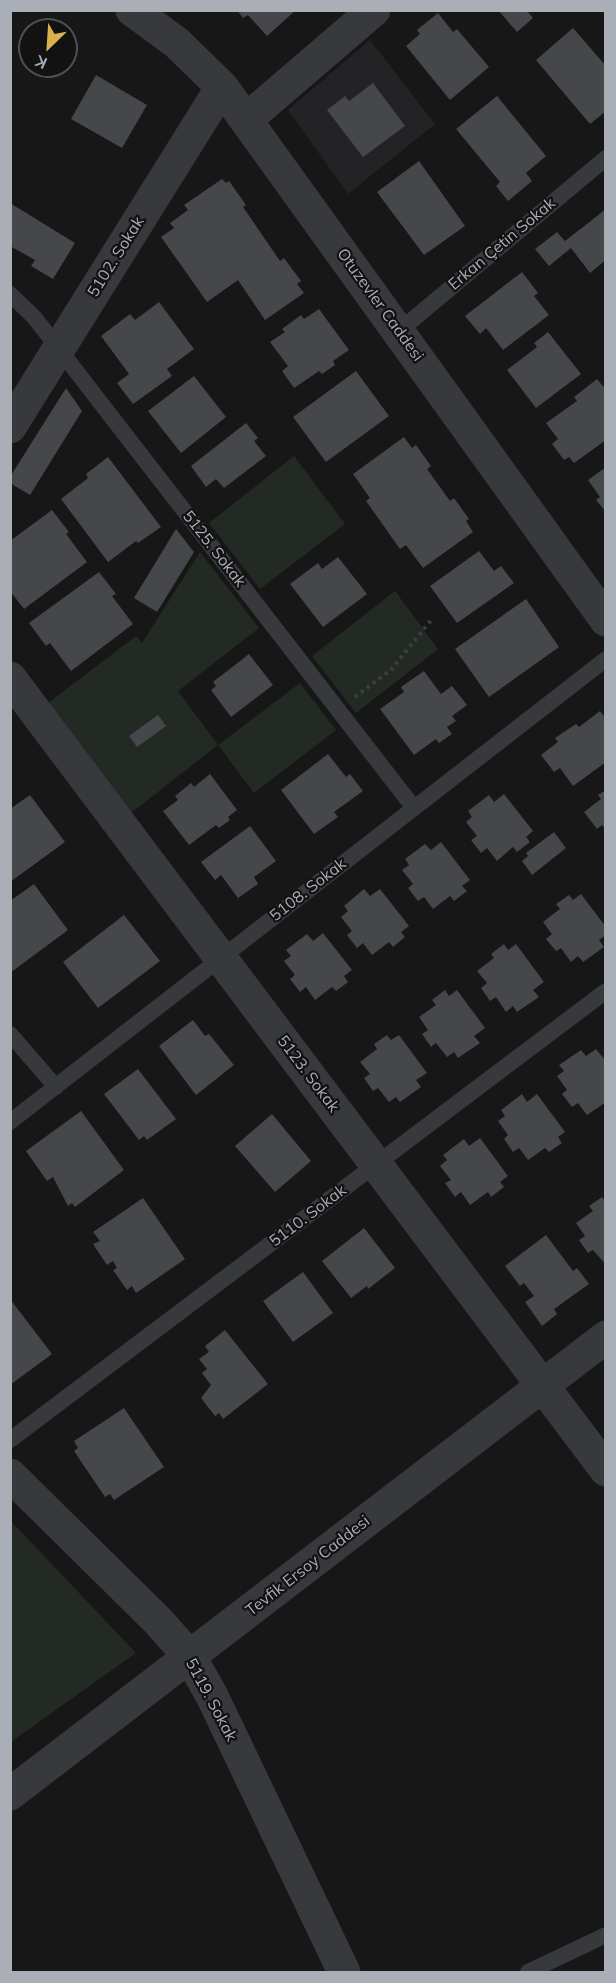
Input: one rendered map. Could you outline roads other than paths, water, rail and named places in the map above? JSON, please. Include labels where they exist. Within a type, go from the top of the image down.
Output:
[{"type":"street","name":"Otuzevler Caddesi","points":[[132,10],[177,43],[222,87],[247,118],[606,620]]},
{"type":"street","points":[[247,118],[374,10]]},
{"type":"street","name":"5102. Sokak","points":[[10,427],[222,87]]},
{"type":"street","name":"5123. Sokak","points":[[10,678],[606,1470]]},
{"type":"street","name":"Tevfik Ersoy Caddesi","points":[[10,1794],[606,1337]]},
{"type":"street","name":"5119. Sokak","points":[[10,1475],[158,1621],[190,1657],[212,1696],[344,1972]]},
{"type":"lane","name":"Erkan Çetin Sokak","points":[[399,331],[606,158]]},
{"type":"lane","name":"5125. Sokak","points":[[10,294],[34,317],[414,808]]},
{"type":"lane","name":"5108. Sokak","points":[[10,1122],[606,659]]},
{"type":"lane","name":"5110. Sokak","points":[[10,1440],[606,991]]},
{"type":"lane","points":[[10,1034],[56,1087]]},
{"type":"lane","points":[[528,1972],[606,1935]]}]
